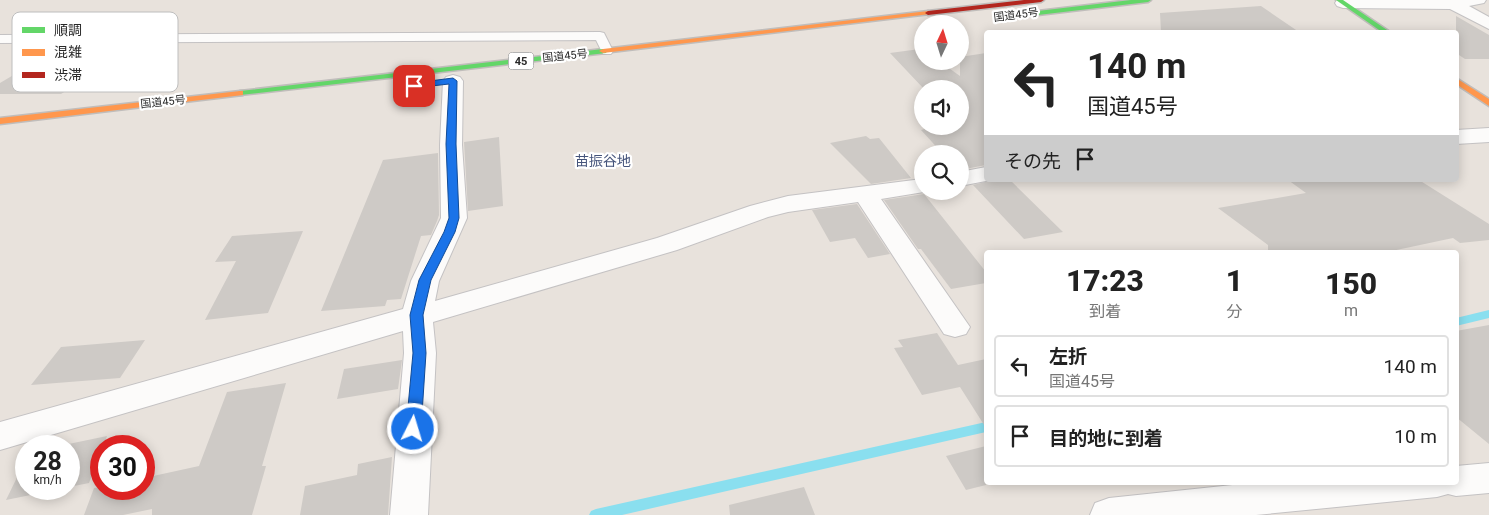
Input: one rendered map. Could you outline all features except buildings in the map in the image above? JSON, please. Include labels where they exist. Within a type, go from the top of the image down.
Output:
[{"type":"highway","name":"国道45号","points":[[0,120],[612,58],[1041,0]]},
{"type":"highway","name":"国道45号","points":[[1012,16],[1148,0]]},
{"type":"highway","points":[[1341,1],[1383,30]]},
{"type":"highway","points":[[1459,82],[1485,97]]},
{"type":"street","points":[[1341,1],[1454,4],[1478,0]]},
{"type":"street","points":[[1454,4],[1489,24]]},
{"type":"street","points":[[409,515],[420,353],[417,315],[425,280],[454,218],[451,144],[453,81]]},
{"type":"street","points":[[1459,137],[1489,135]]},
{"type":"street","points":[[969,177],[984,174]]},
{"type":"street","points":[[0,436],[667,244],[758,211],[788,204],[914,187]]},
{"type":"street","points":[[865,194],[955,327]]},
{"type":"street","points":[[1459,481],[1489,478]]},
{"type":"street","points":[[1108,515],[1403,485]]},
{"type":"lane","points":[[178,38],[600,36],[612,58]]},
{"type":"waterway","points":[[1459,321],[1489,314]]},
{"type":"waterway","points":[[596,515],[984,427]]},
{"type":"traffic: fast","points":[[1021,15],[1148,0]]},
{"type":"traffic: fast","points":[[1339,0],[1383,30]]},
{"type":"traffic: fast","points":[[240,93],[603,51]]},
{"type":"traffic: slow","points":[[603,51],[928,13]]},
{"type":"traffic: slow","points":[[1459,82],[1489,103]]},
{"type":"traffic: slow","points":[[0,121],[240,93]]},
{"type":"traffic: jam","points":[[928,13],[1041,0]]},
{"type":"district","name":"苗振谷地","points":[[603,161]]},
{"type":"route","points":[[413,429],[420,353],[417,315],[425,280],[454,218],[451,144],[453,81],[414,86]]}]
